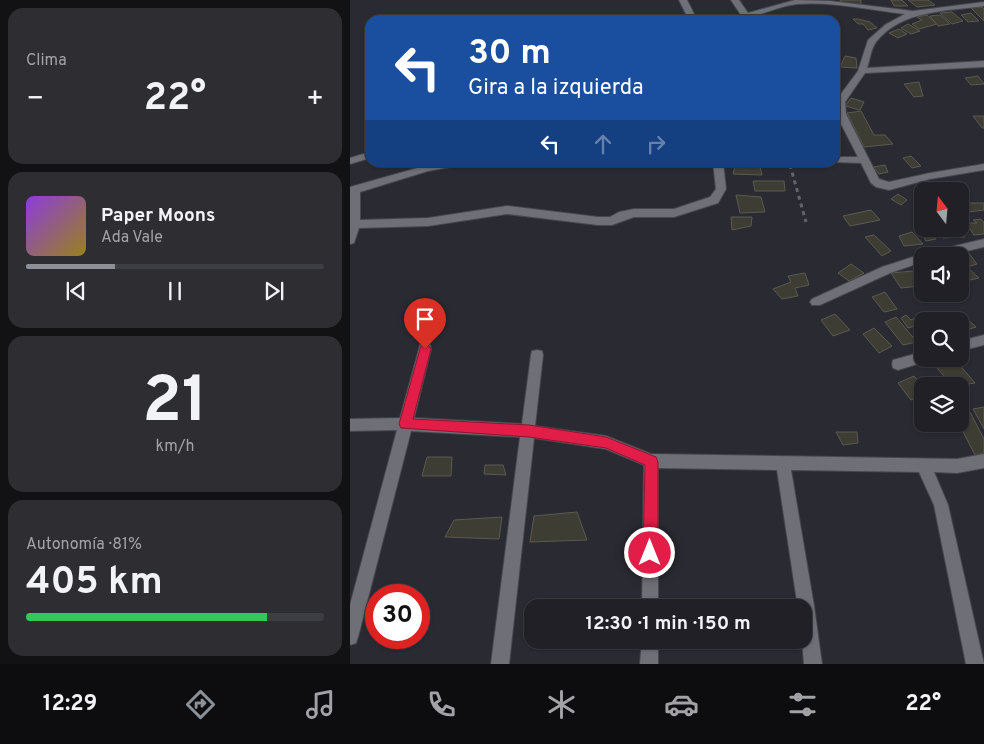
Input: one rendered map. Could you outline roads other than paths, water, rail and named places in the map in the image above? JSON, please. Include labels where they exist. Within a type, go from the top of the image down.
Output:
[{"type":"street","points":[[682,0],[690,15]]},
{"type":"street","points":[[735,0],[745,15]]},
{"type":"street","points":[[749,15],[788,1],[830,3],[913,13],[984,4]]},
{"type":"street","points":[[913,13],[888,27],[871,42],[862,71],[840,102],[841,114],[863,160],[875,181],[880,185],[889,186],[984,166]]},
{"type":"street","points":[[862,71],[984,64]]},
{"type":"street","points":[[350,161],[365,156]]},
{"type":"street","points":[[840,160],[863,160]]},
{"type":"street","points":[[350,240],[355,224],[353,190],[434,167]]},
{"type":"street","points":[[355,224],[428,222],[507,210],[598,221],[612,221],[623,215],[634,213],[674,213],[714,200],[721,189],[719,167]]},
{"type":"street","points":[[965,247],[984,242]]},
{"type":"street","points":[[816,302],[886,270],[914,261]]},
{"type":"street","points":[[969,344],[983,342]]},
{"type":"street","points":[[350,637],[425,349]]},
{"type":"street","points":[[500,664],[537,355]]},
{"type":"street","points":[[898,364],[914,359]]},
{"type":"street","points":[[350,425],[406,424],[529,431],[606,443],[651,462],[956,466],[984,461]]},
{"type":"street","points":[[650,599],[651,462]]},
{"type":"street","points":[[783,463],[814,664]]},
{"type":"street","points":[[924,465],[941,505],[975,664]]},
{"type":"street","points":[[649,664],[650,649]]}]
